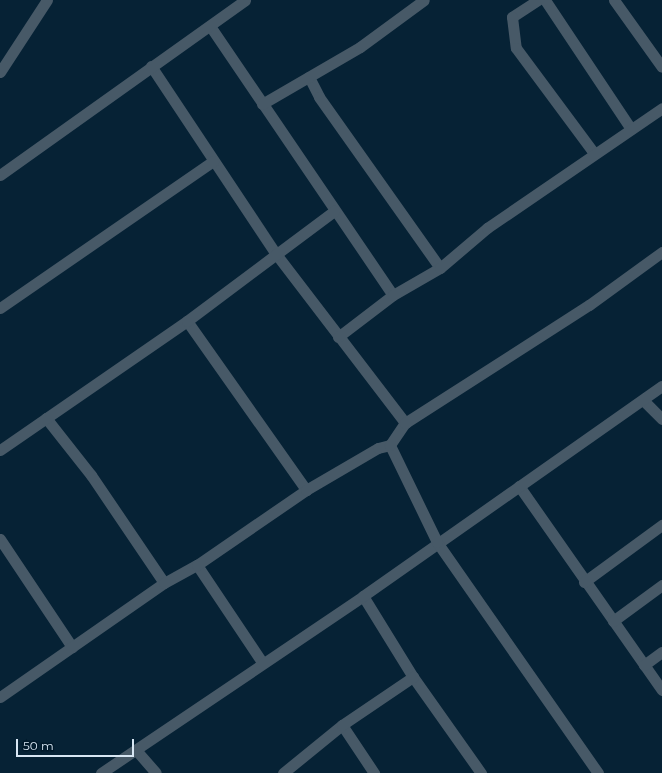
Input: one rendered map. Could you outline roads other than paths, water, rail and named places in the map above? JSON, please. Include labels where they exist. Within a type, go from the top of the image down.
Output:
[{"type":"street","points":[[0,72],[47,0]]},
{"type":"street","points":[[0,175],[245,0]]},
{"type":"street","points":[[262,104],[360,47],[424,0]]},
{"type":"street","points":[[538,0],[512,17],[516,48],[594,153]]},
{"type":"street","points":[[545,0],[631,129]]},
{"type":"street","points":[[614,0],[662,67]]},
{"type":"street","points":[[210,26],[334,211],[393,295]]},
{"type":"street","points":[[151,66],[276,254],[405,423]]},
{"type":"street","points":[[309,77],[319,97],[440,268]]},
{"type":"street","points":[[338,337],[393,295],[440,268],[487,228],[594,153],[662,108]]},
{"type":"street","points":[[0,308],[213,161]]},
{"type":"street","points":[[0,450],[187,321],[334,211]]},
{"type":"street","points":[[0,698],[164,583],[197,565],[306,490],[378,448],[390,445],[405,423],[589,305],[662,252]]},
{"type":"street","points":[[187,321],[306,490]]},
{"type":"street","points":[[101,773],[262,662],[363,596],[437,542],[662,386]]},
{"type":"street","points":[[643,400],[662,419]]},
{"type":"street","points":[[46,418],[91,475],[164,583]]},
{"type":"street","points":[[390,445],[437,542],[598,773]]},
{"type":"street","points":[[519,486],[584,582],[613,620],[662,690]]},
{"type":"street","points":[[584,582],[662,525]]},
{"type":"street","points":[[0,539],[72,647]]},
{"type":"street","points":[[197,565],[262,662]]},
{"type":"street","points":[[613,620],[662,585]]},
{"type":"street","points":[[363,596],[413,677],[480,773]]},
{"type":"street","points":[[644,665],[662,652]]},
{"type":"street","points":[[283,773],[342,725],[413,677]]},
{"type":"street","points":[[342,725],[374,773]]},
{"type":"street","points":[[136,750],[156,773]]}]
